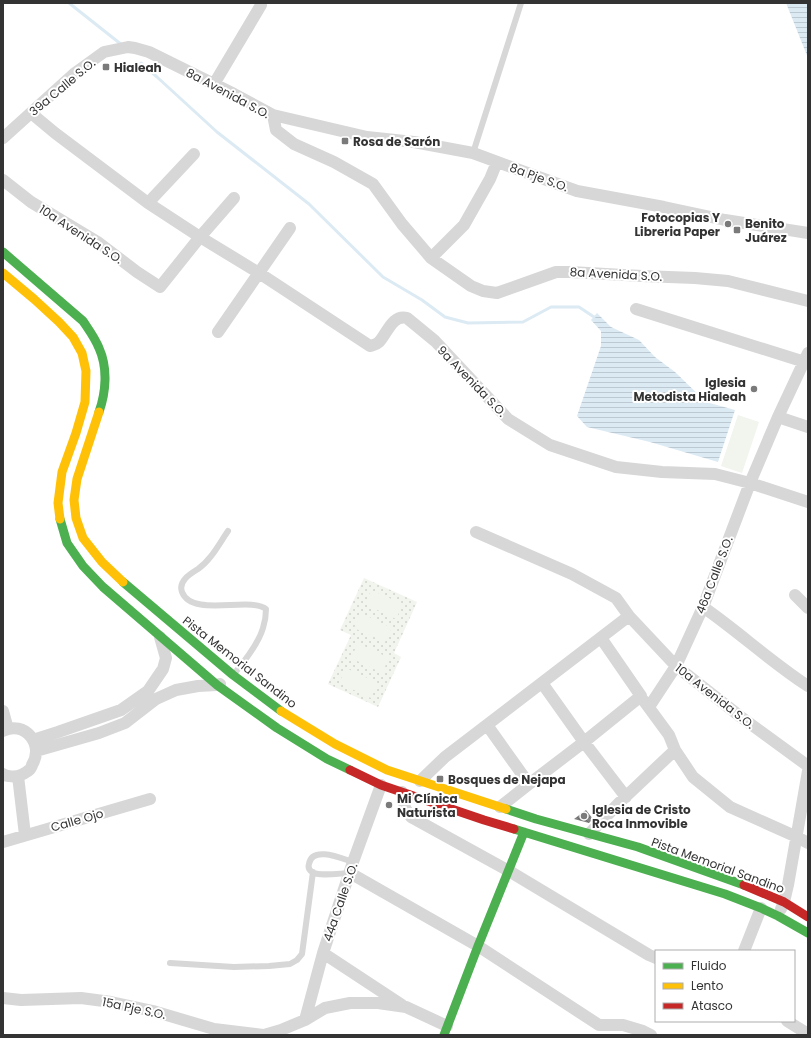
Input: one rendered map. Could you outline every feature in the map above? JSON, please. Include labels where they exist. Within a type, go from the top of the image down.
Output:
[{"type":"main road","name":"Pista Memorial Sandino","points":[[3,252],[83,321],[93,335],[100,349],[104,363],[105,380],[103,401],[82,461],[77,479],[74,500],[76,518],[83,538],[102,562],[121,580],[233,675],[285,714],[335,744],[386,770],[536,819],[638,847],[740,883],[784,902],[808,916]]},
{"type":"main road","points":[[3,273],[59,322],[73,337],[82,353],[86,371],[85,402],[62,472],[58,503],[61,523],[67,543],[83,566],[102,587],[218,685],[277,728],[327,759],[381,786],[724,894],[761,908],[808,933]]},
{"type":"main road","points":[[445,1033],[524,832]]},
{"type":"street","points":[[214,84],[261,5]]},
{"type":"street","name":"8a Avenida S.O.","points":[[128,46],[149,52],[273,115],[276,130],[294,144],[334,162],[373,184],[402,224],[431,258],[472,286],[484,291],[497,293],[556,272],[570,272],[728,281],[808,301]]},
{"type":"street","name":"39a Calle S.O.","points":[[3,138],[75,73],[104,52],[128,46]]},
{"type":"street","points":[[31,113],[55,133],[148,202],[200,237],[259,273]]},
{"type":"street","name":"8a Pje S.O.","points":[[273,115],[367,137],[414,142],[473,153],[577,191],[725,220],[808,233]]},
{"type":"street","points":[[148,202],[194,154]]},
{"type":"street","points":[[431,258],[464,225],[490,179],[497,162]]},
{"type":"street","name":"10a Avenida S.O.","points":[[3,180],[32,202],[99,243],[137,272],[160,287],[200,237]]},
{"type":"street","points":[[200,237],[234,198]]},
{"type":"street","points":[[218,332],[290,228]]},
{"type":"street","name":"9a Avenida S.O.","points":[[259,273],[370,346],[378,342],[388,328],[398,318],[403,316],[407,318],[435,342],[508,419],[550,445],[616,466],[662,472],[715,474],[750,483],[808,502]]},
{"type":"street","points":[[636,309],[807,359]]},
{"type":"street","name":"46a Calle S.O.","points":[[649,707],[676,666],[703,607],[750,483],[778,417],[807,359]]},
{"type":"street","points":[[778,417],[808,427]]},
{"type":"street","name":"10a Avenida S.O.","points":[[476,532],[572,574],[616,598],[630,616],[676,666],[741,717],[808,766]]},
{"type":"street","points":[[795,595],[808,608]]},
{"type":"street","points":[[703,607],[725,622],[793,676],[808,686]]},
{"type":"street","points":[[420,781],[445,757],[630,616]]},
{"type":"street","points":[[35,746],[99,733],[125,723],[152,695],[164,669],[166,658],[160,637]]},
{"type":"street","points":[[601,638],[669,735],[675,750],[693,777],[730,807],[808,843]]},
{"type":"street","points":[[152,695],[198,686],[218,685],[233,675]]},
{"type":"street","points":[[542,683],[626,797]]},
{"type":"street","points":[[500,807],[641,696]]},
{"type":"street","points":[[3,711],[5,730],[20,729],[31,736],[35,746],[36,760],[30,770],[18,776],[6,776],[3,774]]},
{"type":"street","points":[[487,725],[529,784]]},
{"type":"street","points":[[589,834],[675,750]]},
{"type":"street","points":[[778,916],[784,902],[808,771]]},
{"type":"street","points":[[18,776],[24,835]]},
{"type":"street","name":"44a Calle S.O.","points":[[305,1020],[323,953],[381,786]]},
{"type":"street","points":[[402,792],[405,808],[411,817],[509,871],[655,958]]},
{"type":"street","name":"Calle Ojo","points":[[3,842],[150,799]]},
{"type":"street","points":[[352,867],[478,946],[599,1025],[623,1024],[652,1035]]},
{"type":"street","points":[[744,950],[761,908]]},
{"type":"street","points":[[323,953],[406,1007]]},
{"type":"street","name":"15a Pje S.O.","points":[[3,998],[21,1000],[81,998],[111,1002],[153,1011],[214,1029],[264,1035],[305,1020],[325,1008],[350,1003],[378,1003],[406,1007],[445,1033]]},
{"type":"street","points":[[789,1022],[808,1034]]},
{"type":"lane","points":[[473,153],[481,132],[521,3]]},
{"type":"lane","points":[[228,531],[206,563],[186,577],[181,585],[185,597],[193,602],[206,605],[262,606],[266,609],[263,628],[260,635],[244,662],[233,675]]},
{"type":"lane","points":[[319,854],[328,854],[352,867],[320,874],[313,872],[308,866],[310,859],[314,856],[319,854]]},
{"type":"lane","points":[[170,963],[234,967],[290,964],[297,960],[302,954],[313,872]]},
{"type":"shaded area","points":[[786,3],[808,3],[808,58]]},
{"type":"shaded area","points":[[597,313],[611,327],[639,340],[655,357],[675,372],[706,402],[735,410],[718,462],[650,442],[587,427],[577,416],[601,346],[601,331],[591,320]]},
{"type":"shaded area","points":[[738,415],[759,422],[742,473],[721,466]]},
{"type":"shaded area","points":[[364,578],[417,602],[394,653],[401,657],[378,707],[328,684],[351,635],[340,630]]},
{"type":"shaded area","points":[[371,590],[403,604],[396,619],[365,604]]},
{"type":"shaded area","points":[[361,613],[392,628],[385,642],[354,628]]},
{"type":"shaded area","points":[[358,643],[389,658],[382,673],[351,658]]},
{"type":"shaded area","points":[[346,668],[378,683],[371,698],[339,683]]},
{"type":"building","points":[[586,810],[593,819],[589,823],[574,819]]},
{"type":"waterway","points":[[69,3],[122,45]]},
{"type":"waterway","points":[[141,63],[217,132],[309,204],[383,277],[422,300],[445,317],[468,323],[523,322],[551,307],[579,307],[594,317]]},
{"type":"traffic: fast","points":[[3,252],[83,321],[94,337],[102,356],[105,372],[103,396],[99,412]]},
{"type":"traffic: fast","points":[[60,519],[67,543],[83,566],[103,587],[217,685],[277,728],[327,759],[350,770]]},
{"type":"traffic: fast","points":[[123,582],[233,675],[281,711]]},
{"type":"traffic: fast","points":[[506,809],[536,819],[638,847],[744,885]]},
{"type":"traffic: fast","points":[[514,829],[725,894],[761,908],[808,933]]},
{"type":"traffic: fast","points":[[444,1035],[524,832]]},
{"type":"traffic: slow","points":[[3,273],[59,322],[73,337],[82,353],[86,371],[85,402],[62,472],[58,503],[60,519]]},
{"type":"traffic: slow","points":[[99,412],[77,479],[74,500],[76,518],[83,538],[102,562],[123,582]]},
{"type":"traffic: slow","points":[[281,711],[335,744],[387,770],[506,809]]},
{"type":"traffic: jam","points":[[350,770],[381,785],[514,829]]},
{"type":"traffic: jam","points":[[744,885],[784,902],[808,917]]},
{"type":"place","name":"Hialeah","points":[[106,67]]},
{"type":"place","name":"Rosa de Sarón","points":[[345,141]]},
{"type":"place","name":"Fotocopias Y Libreria Paper","points":[[728,224]]},
{"type":"place","name":"Benito Juárez","points":[[737,230]]},
{"type":"place","name":"Iglesia Metodista Hialeah","points":[[754,389]]},
{"type":"place","name":"Bosques de Nejapa","points":[[440,779]]},
{"type":"place","name":"Mi Clínica Naturista","points":[[389,805]]},
{"type":"place","name":"Iglesia de Cristo Roca Inmovible","points":[[584,816]]}]
